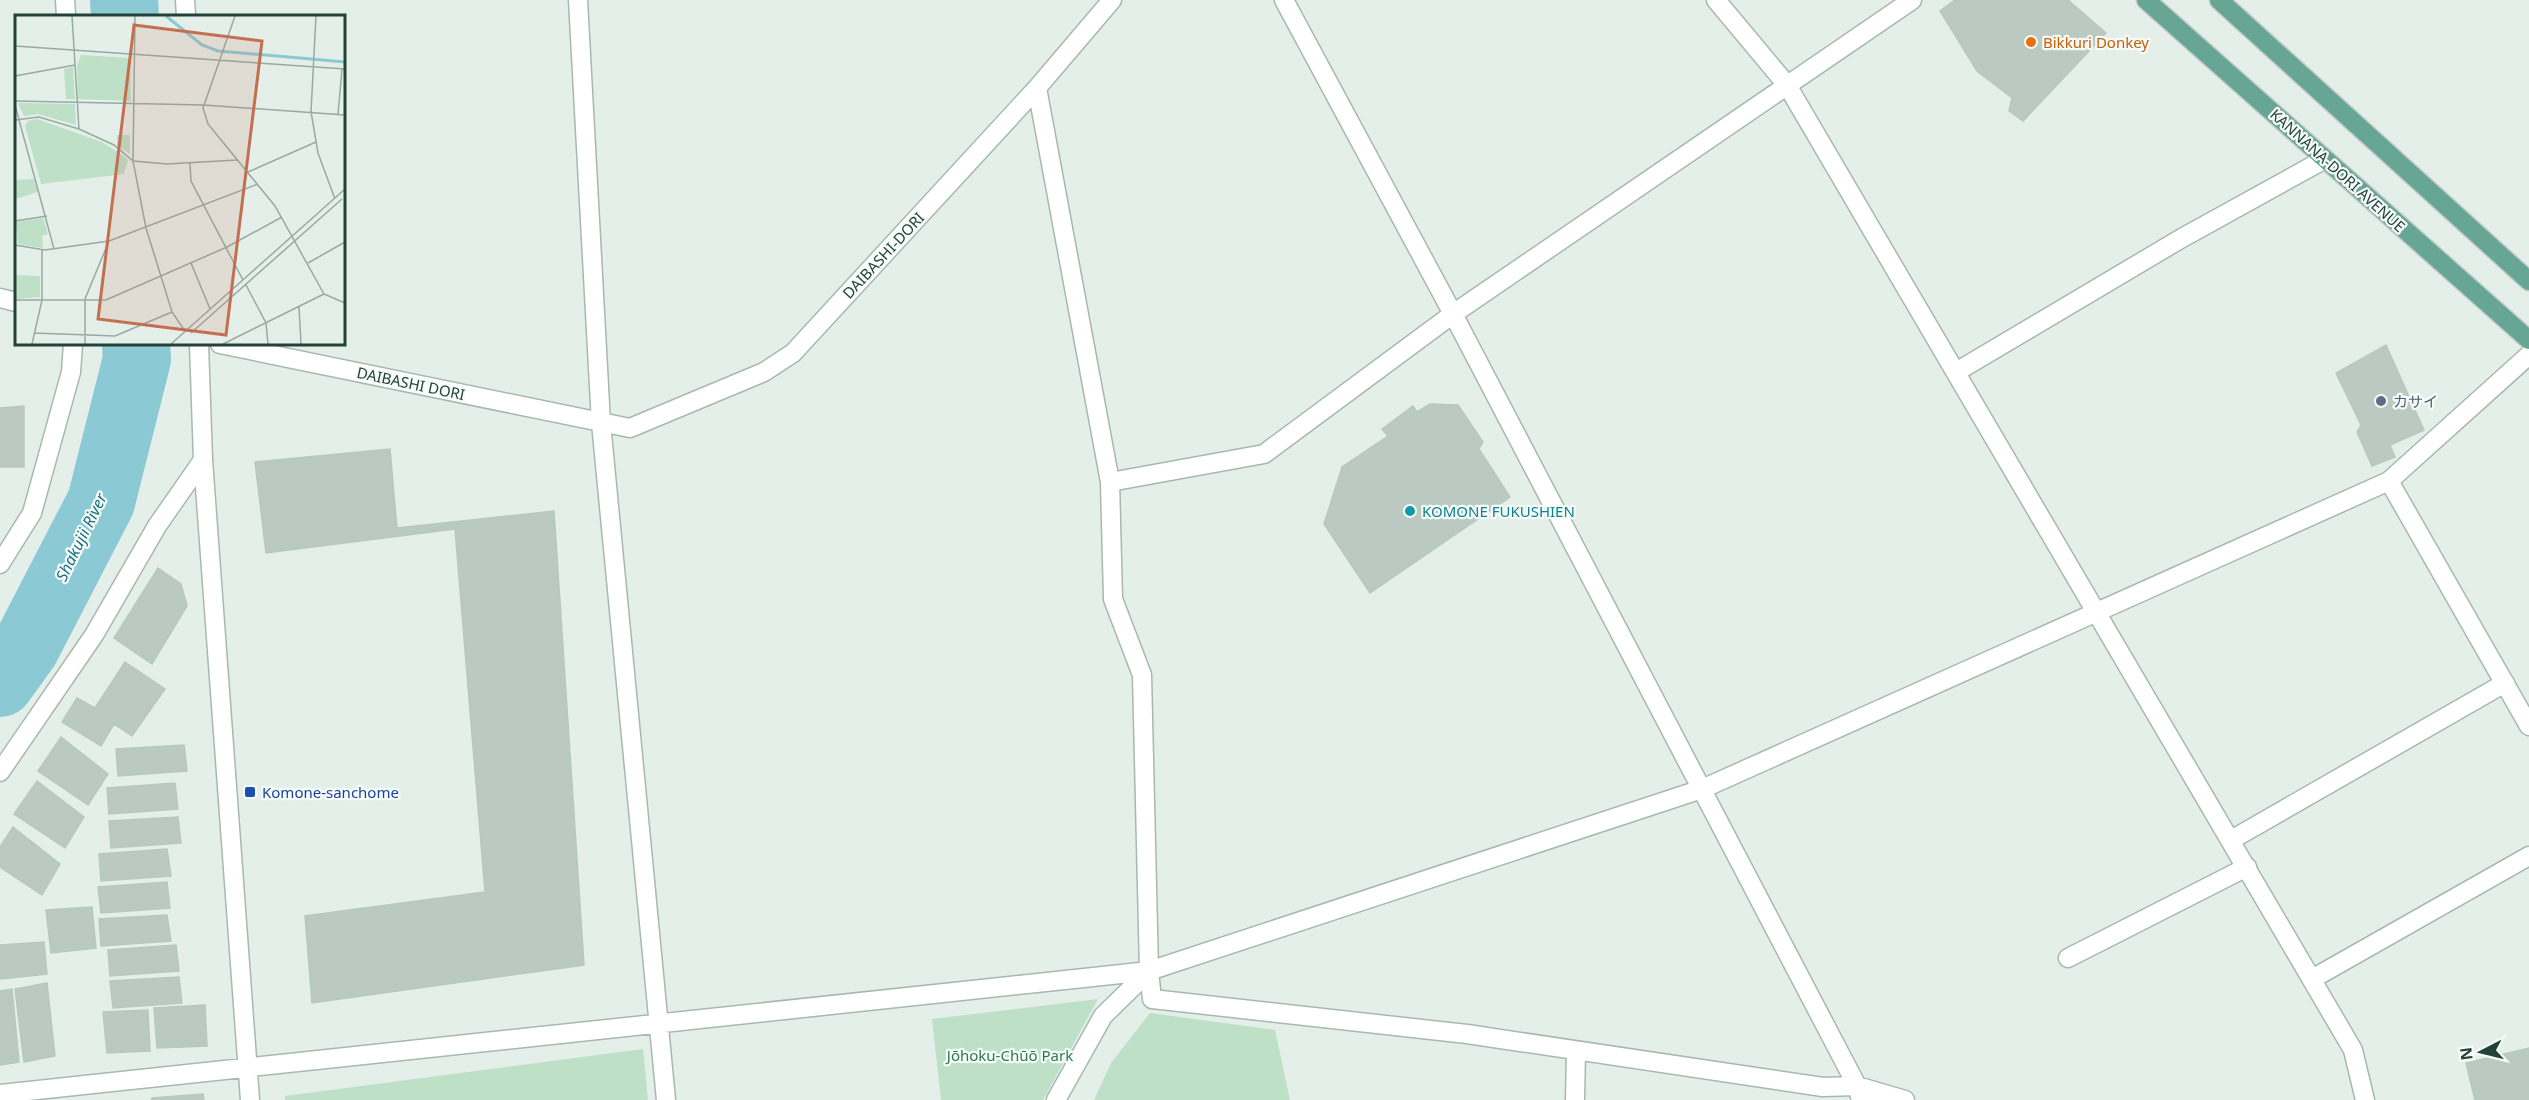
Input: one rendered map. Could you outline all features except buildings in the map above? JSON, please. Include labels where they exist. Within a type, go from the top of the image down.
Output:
[{"type":"main road","name":"KANNANA-DORI AVENUE","points":[[2146,0],[2529,340]]},
{"type":"main road","points":[[2219,0],[2529,281]]},
{"type":"street","points":[[65,0],[66,15]]},
{"type":"street","points":[[185,0],[186,15]]},
{"type":"street","points":[[579,0],[602,423],[666,1100]]},
{"type":"street","name":"DAIBASHI-DORI","points":[[602,423],[630,428],[779,364],[793,353],[1037,88],[1112,0]]},
{"type":"street","points":[[1284,0],[1453,314],[1859,1093]]},
{"type":"street","points":[[1716,0],[1787,86],[2097,610],[2353,1050],[2365,1100]]},
{"type":"street","points":[[1110,483],[1264,454],[1453,314],[1912,0]]},
{"type":"street","points":[[1037,88],[1110,483],[1113,599],[1142,675],[1149,971],[1152,999],[1467,1034],[1905,1100]]},
{"type":"street","points":[[1956,372],[2182,238],[2325,159]]},
{"type":"street","points":[[0,298],[15,302]]},
{"type":"street","points":[[0,564],[32,513],[71,372],[73,345]]},
{"type":"street","points":[[199,345],[203,460],[250,1100]]},
{"type":"street","name":"DAIBASHI DORI","points":[[225,345],[602,423]]},
{"type":"street","points":[[0,1094],[1149,971],[1702,789],[2389,481],[2529,355]]},
{"type":"street","points":[[0,772],[94,635],[157,526],[203,460]]},
{"type":"street","points":[[2389,481],[2529,726]]},
{"type":"street","points":[[2231,840],[2505,683]]},
{"type":"street","points":[[2312,979],[2529,856]]},
{"type":"street","points":[[2068,958],[2247,867]]},
{"type":"street","points":[[1056,1100],[1103,1016],[1149,971]]},
{"type":"street","points":[[1575,1100],[1576,1051]]},
{"type":"green space","name":"Jōhoku-Chūō Park","points":[[1098,999],[1043,1100],[941,1100],[932,1019]]},
{"type":"green space","points":[[1150,1013],[1275,1030],[1290,1100],[1094,1100],[1111,1063]]},
{"type":"green space","points":[[643,1049],[648,1100],[285,1100],[285,1096]]},
{"type":"waterway","name":"Shakujii River","points":[[124,0],[125,15]]},
{"type":"waterway","name":"Shakujii River","points":[[0,683],[26,647],[101,502],[137,359],[136,345]]},
{"type":"place","name":"Bikkuri Donkey","points":[[2031,42]]},
{"type":"place","name":"カサイ","points":[[2381,401]]},
{"type":"place","name":"KOMONE FUKUSHIEN","points":[[1410,511]]},
{"type":"place","name":"Komone-sanchome","points":[[250,792]]}]
